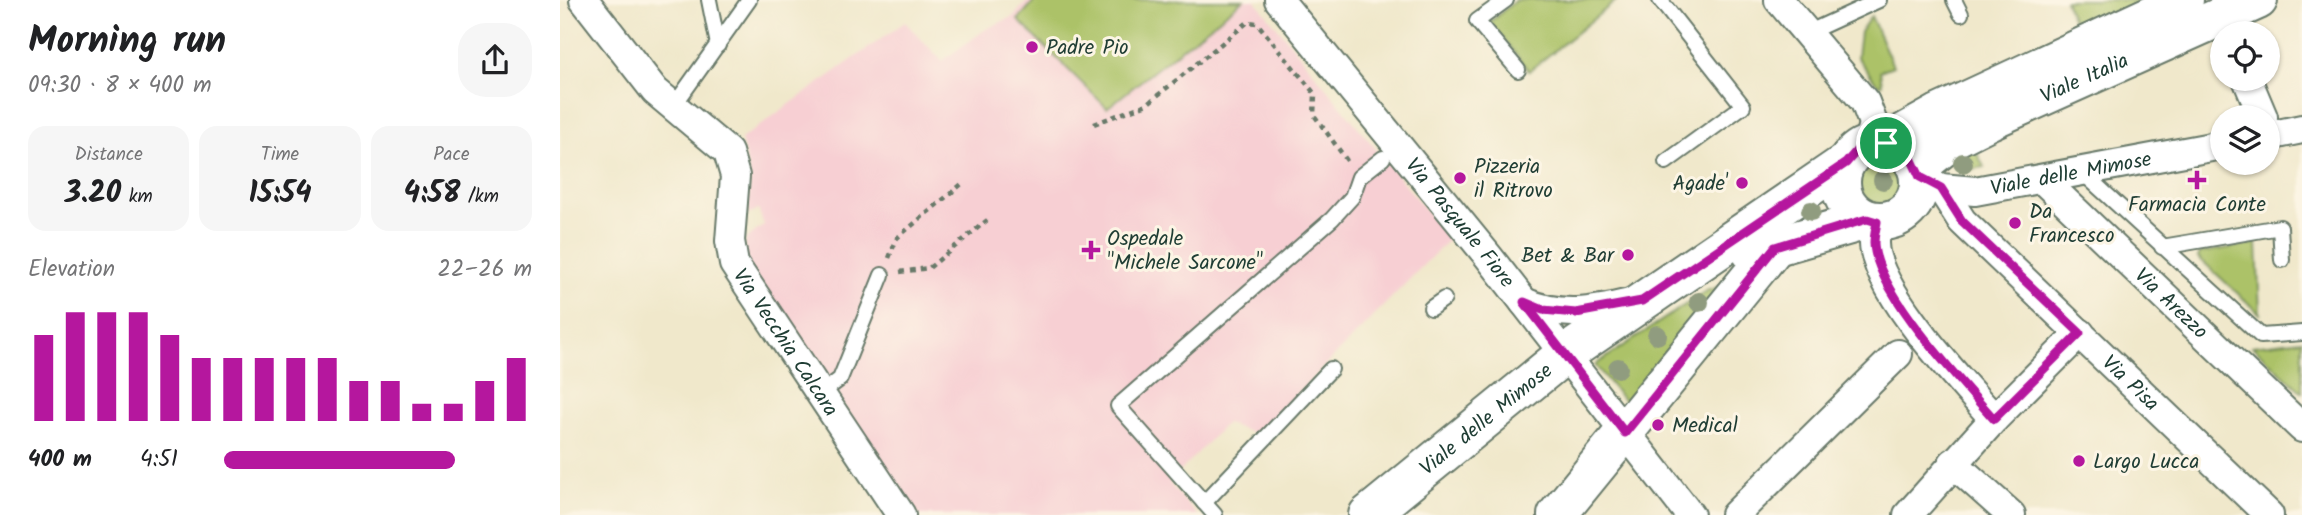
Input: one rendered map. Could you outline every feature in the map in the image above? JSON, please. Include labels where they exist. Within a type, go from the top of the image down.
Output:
[{"type":"main road","name":"Viale Italia","points":[[1867,150],[1938,114],[2184,0]]},
{"type":"main road","name":"Viale Italia","points":[[1926,177],[1955,137],[2258,0]]},
{"type":"main road","points":[[1899,147],[1926,177],[1910,209],[1900,216],[1872,221],[1850,207],[1841,186],[1867,150],[1899,147]]},
{"type":"main road","name":"Viale delle Mimose","points":[[1368,515],[1564,355],[1867,150]]},
{"type":"main road","name":"Viale delle Mimose","points":[[1692,267],[1872,221]]},
{"type":"main road","points":[[1557,515],[1775,247]]},
{"type":"street","name":"Via Vecchia Calcara","points":[[584,0],[655,91],[728,152],[735,176],[730,241],[734,264],[901,515]]},
{"type":"street","name":"Via Pasquale Fiore","points":[[1279,0],[1524,302],[1690,515]]},
{"type":"street","points":[[1779,0],[1866,102],[1873,123],[1867,150]]},
{"type":"street","points":[[2280,129],[2302,129]]},
{"type":"street","name":"Viale delle Mimose","points":[[1926,177],[1975,191],[2210,147]]},
{"type":"street","name":"Via Pisa","points":[[1926,177],[1962,221],[2269,515]]},
{"type":"street","name":"Via Arezzo","points":[[2043,180],[2302,428]]},
{"type":"street","points":[[1872,221],[1878,260],[1898,302],[1994,419]]},
{"type":"street","name":"Viale delle Mimose","points":[[1524,302],[1543,310],[1576,313],[1642,301]]},
{"type":"street","points":[[1908,515],[1994,419],[2080,333]]},
{"type":"street","points":[[1735,515],[1898,354]]},
{"type":"street","points":[[1953,463],[2011,515]]},
{"type":"lane","points":[[709,0],[718,45]]},
{"type":"lane","points":[[673,107],[749,0]]},
{"type":"lane","points":[[1506,0],[1477,21],[1518,70]]},
{"type":"lane","points":[[1660,0],[1743,106],[1666,162]]},
{"type":"lane","points":[[1807,33],[1879,0]]},
{"type":"lane","points":[[1954,0],[1961,14]]},
{"type":"lane","points":[[1215,515],[1118,406],[1332,219],[1352,197],[1359,177],[1383,158]]},
{"type":"lane","points":[[2081,173],[2261,336],[2302,333]]},
{"type":"lane","points":[[2162,247],[2280,227],[2282,260]]},
{"type":"lane","points":[[820,394],[841,379],[882,275]]},
{"type":"lane","points":[[1204,503],[1331,369]]},
{"type":"path","points":[[1094,124],[1147,104],[1248,22],[1257,23],[1315,94],[1314,115],[1359,177]]},
{"type":"path","points":[[882,275],[897,238],[963,183]]},
{"type":"path","points":[[882,275],[929,268],[990,218]]},
{"type":"shaded area","name":"Ospedale \"Michele Sarcone\"","points":[[1028,0],[1255,0],[1449,239],[1257,435],[1226,423],[1169,483],[1197,515],[918,515],[743,260],[746,239],[764,225],[758,209],[748,215],[750,177],[741,139],[905,22],[942,61],[986,29],[1014,16]]},
{"type":"green space","points":[[1035,0],[1243,0],[1107,108],[1018,20]]},
{"type":"green space","points":[[1516,0],[1617,0],[1529,71],[1490,22]]},
{"type":"green space","points":[[2065,0],[2154,0],[2078,34]]},
{"type":"green space","points":[[1871,16],[1893,66],[1880,71],[1882,84],[1878,85],[1857,57],[1860,32]]},
{"type":"green space","points":[[1974,147],[1984,167],[1961,171],[1955,160]]},
{"type":"green space","points":[[1881,160],[1897,166],[1903,182],[1897,198],[1881,204],[1865,198],[1859,182],[1865,166]]},
{"type":"green space","points":[[2257,243],[2260,314],[2198,257],[2200,253]]},
{"type":"green space","points":[[1722,286],[1627,405],[1595,365],[1706,291]]},
{"type":"green space","points":[[2302,340],[2302,392],[2252,346]]},
{"type":"place","name":"Padre Pio","points":[[1032,47]]},
{"type":"place","name":"Pizzeria il Ritrovo","points":[[1460,178]]},
{"type":"place","name":"Farmacia Conte","points":[[2197,180]]},
{"type":"place","name":"Agade'","points":[[1742,183]]},
{"type":"place","name":"Da Francesco","points":[[2015,223]]},
{"type":"place","name":"Ospedale \"Michele Sarcone\"","points":[[1091,250]]},
{"type":"place","name":"Bet & Bar","points":[[1628,255]]},
{"type":"place","name":"Medical","points":[[1658,425]]},
{"type":"place","name":"Largo Lucca","points":[[2079,461]]},
{"type":"route","points":[[1886,143],[1899,147],[1910,156],[1920,177],[1941,188],[1962,221],[2080,333],[1994,419],[1941,358],[1898,302],[1878,260],[1874,243],[1877,222],[1867,219],[1775,247],[1625,433],[1524,302],[1543,310],[1576,313],[1642,301],[1846,163],[1859,148],[1868,144],[1886,143]]}]
